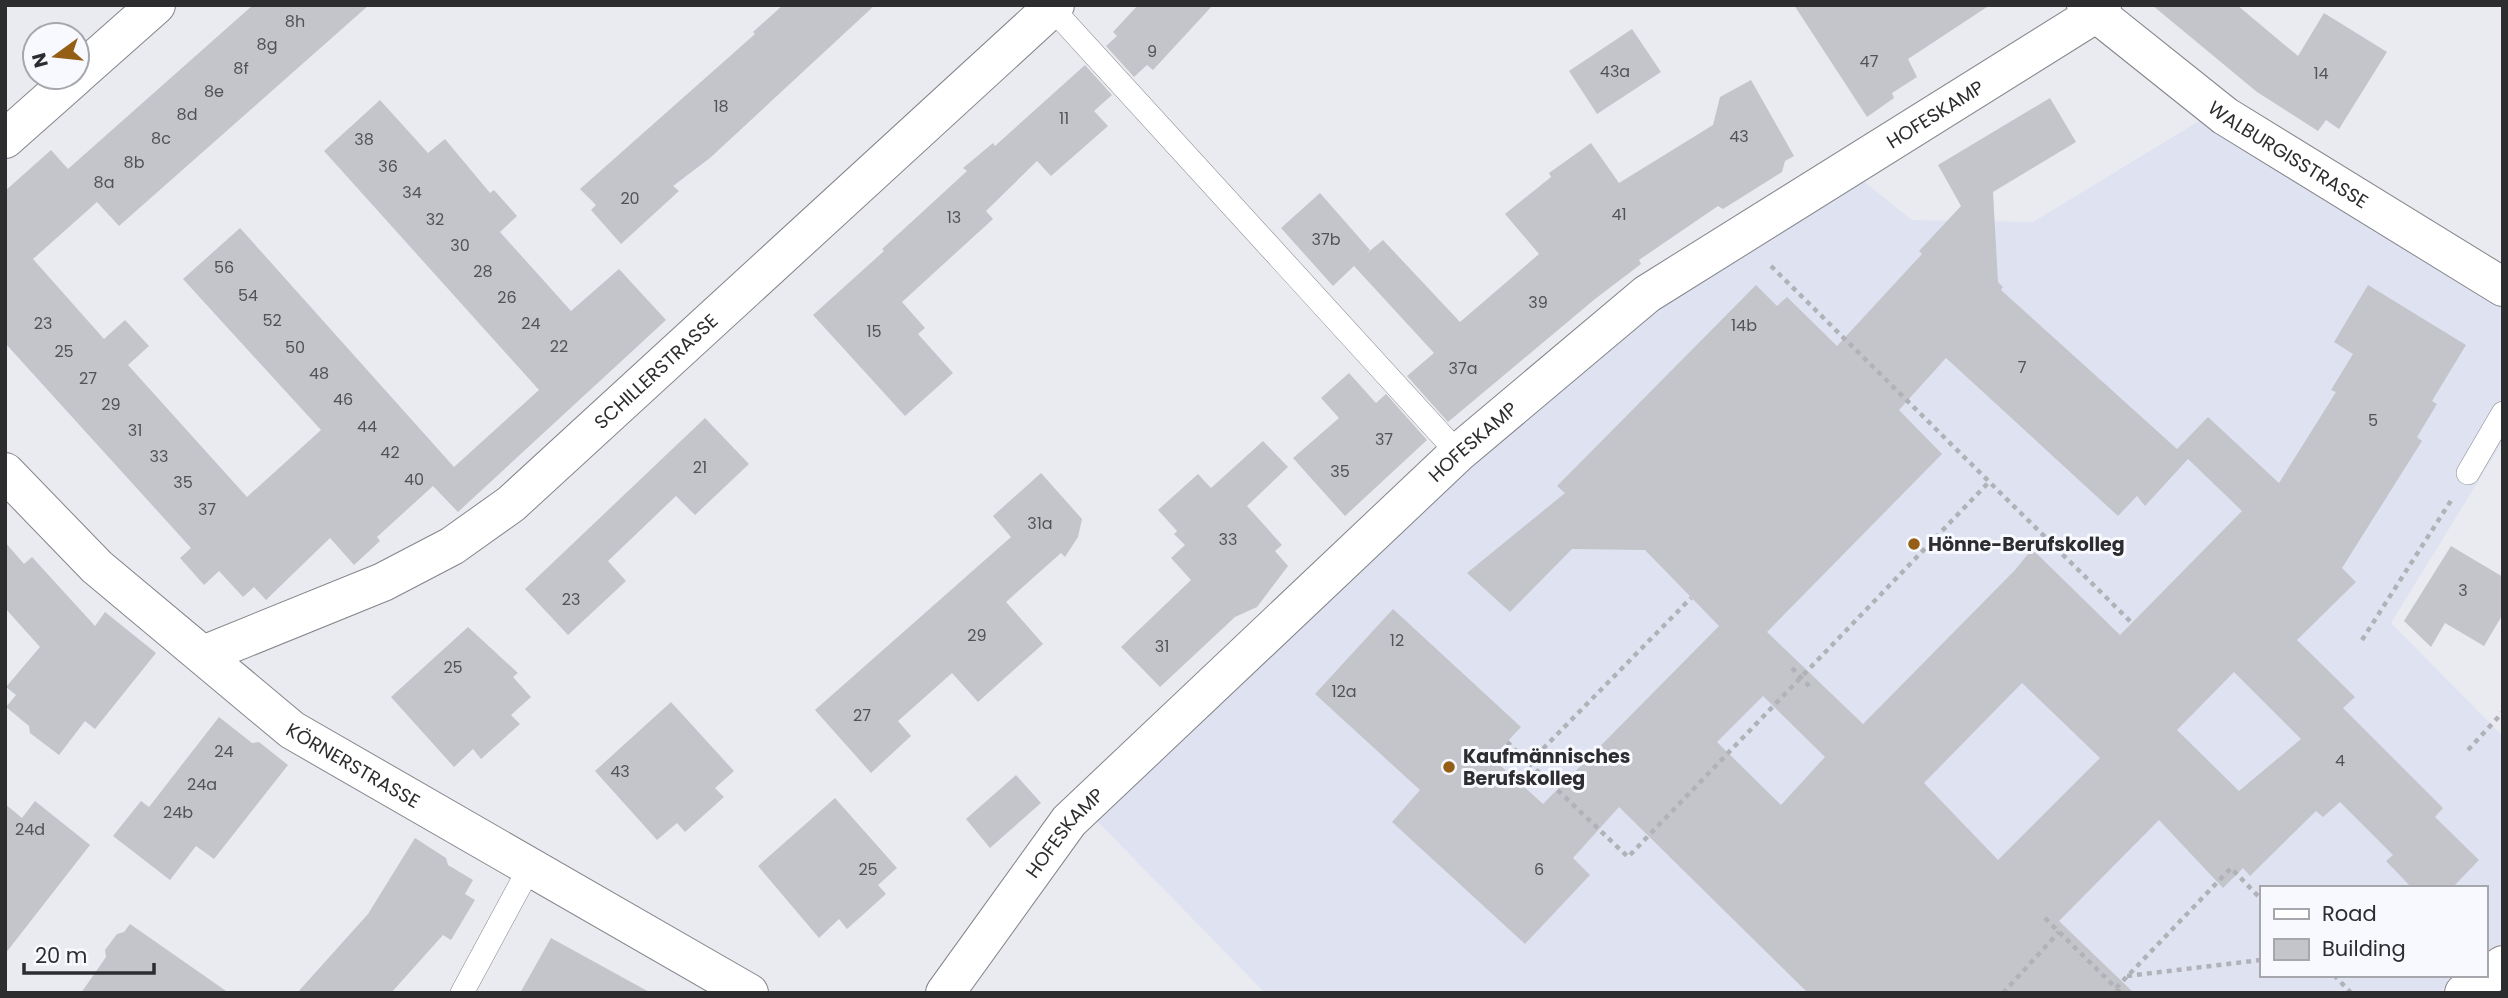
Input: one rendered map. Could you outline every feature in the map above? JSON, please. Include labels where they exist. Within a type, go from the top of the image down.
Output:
[{"type":"street","points":[[91,63],[156,5]]},
{"type":"street","name":"SCHILLERSTRASSE","points":[[203,655],[383,582],[452,546],[511,503],[1052,6]]},
{"type":"street","name":"HOFESKAMP","points":[[945,993],[1069,821],[1458,453],[1647,294],[2094,8]]},
{"type":"street","name":"WALBURGISSTRASSE","points":[[2094,8],[2225,116],[2503,287]]},
{"type":"street","points":[[5,139],[59,91]]},
{"type":"street","name":"KÖRNERSTRASSE","points":[[5,472],[97,568],[292,730],[749,993]]},
{"type":"street","points":[[2487,976],[2503,965]]},
{"type":"street","points":[[2464,993],[2486,977]]},
{"type":"lane","points":[[1052,6],[1458,453]]},
{"type":"lane","points":[[2468,473],[2503,413]]},
{"type":"lane","points":[[462,993],[461,990],[530,867]]},
{"type":"path","points":[[1741,236],[2132,623]]},
{"type":"path","points":[[2362,640],[2468,473]]},
{"type":"path","points":[[1507,742],[1628,857],[1989,482]]},
{"type":"path","points":[[1529,762],[1691,598]]},
{"type":"path","points":[[1792,668],[1809,686]]},
{"type":"path","points":[[2468,750],[2503,712]]},
{"type":"path","points":[[2116,988],[2231,868],[2260,898]]},
{"type":"path","points":[[2045,918],[2121,993]]},
{"type":"path","points":[[2003,993],[2059,932]]},
{"type":"path","points":[[2127,976],[2260,960]]},
{"type":"path","points":[[2336,977],[2351,993]]},
{"type":"shaded area","name":"Hönne-Berufskolleg","points":[[2204,118],[2503,302],[2503,441],[2391,623],[2503,736],[2503,944],[2487,956],[2487,886],[2260,886],[2260,977],[2458,977],[2438,993],[1265,993],[1096,820],[1472,464],[1663,306],[1862,180],[1912,220],[2033,222]]},
{"type":"building","points":[[253,5],[369,5],[119,226],[97,202],[33,259],[104,339],[125,320],[149,346],[128,365],[247,497],[321,430],[183,279],[240,228],[454,467],[539,390],[324,151],[380,100],[428,153],[445,139],[490,193],[494,190],[517,216],[500,232],[571,311],[619,269],[666,320],[458,512],[433,486],[377,537],[380,541],[354,565],[330,538],[266,600],[254,587],[243,597],[219,571],[204,585],[180,558],[191,548],[5,343],[5,191],[51,150],[68,169]]},
{"type":"building","points":[[783,5],[875,5],[710,158],[673,186],[679,191],[621,244],[591,210],[596,205],[580,189],[755,34],[753,32]]},
{"type":"building","points":[[1138,5],[1213,5],[1153,70],[1147,65],[1134,77],[1106,46],[1117,36],[1113,32]]},
{"type":"building","points":[[1794,5],[1990,5],[1908,59],[1917,77],[1892,93],[1894,98],[1867,117]]},
{"type":"building","points":[[2152,5],[2237,5],[2298,56],[2324,13],[2387,52],[2339,129],[2326,120],[2318,131],[2257,92]]},
{"type":"building","points":[[1632,29],[1661,72],[1597,114],[1569,71]]},
{"type":"building","points":[[1085,65],[1112,95],[1094,111],[1108,126],[1051,176],[1037,161],[986,211],[993,219],[902,302],[925,328],[918,334],[953,373],[905,416],[813,315],[967,171],[963,168],[993,143],[995,146]]},
{"type":"building","points":[[1751,80],[1794,156],[1785,161],[1782,172],[1723,209],[1718,206],[1639,260],[1641,264],[1448,422],[1407,376],[1434,353],[1354,266],[1333,286],[1281,228],[1320,193],[1370,250],[1366,254],[1383,240],[1460,322],[1539,254],[1505,214],[1551,177],[1549,173],[1591,143],[1619,183],[1713,125],[1720,97]]},
{"type":"building","points":[[2050,98],[2076,142],[1993,192],[1998,282],[2003,287],[2001,290],[2177,449],[2208,417],[2279,483],[2336,392],[2331,390],[2353,354],[2334,342],[2368,285],[2466,345],[2432,401],[2437,404],[2417,437],[2422,441],[2342,568],[2356,582],[2297,640],[2355,697],[2343,708],[2443,808],[2435,817],[2479,860],[2454,886],[2410,886],[2386,861],[2393,855],[2340,802],[2323,817],[2316,811],[2250,876],[2243,868],[2223,888],[2159,820],[2059,921],[2134,993],[1808,993],[1619,807],[1573,858],[1590,875],[1525,944],[1392,822],[1420,790],[1315,694],[1393,609],[1521,727],[1492,758],[1543,804],[1719,626],[1645,550],[1572,549],[1510,612],[1467,573],[1565,493],[1557,486],[1756,285],[1777,306],[1787,297],[1837,346],[1922,254],[1919,251],[1961,206],[1938,165]],"holes":[[[1946,358],[2118,516],[2137,496],[2145,506],[2188,459],[2242,511],[2120,635],[2032,549],[2015,570],[1863,724],[1767,632],[1942,454],[1899,410]],[[2234,672],[2301,739],[2239,791],[2177,730]],[[2022,683],[2100,758],[1998,860],[1924,783]],[[1763,696],[1825,757],[1781,805],[1717,742]]]},
{"type":"building","points":[[1349,373],[1376,403],[1386,394],[1427,440],[1345,516],[1293,458],[1339,418],[1321,398]]},
{"type":"building","points":[[705,418],[749,464],[695,515],[676,496],[608,561],[626,581],[568,635],[525,589]]},
{"type":"building","points":[[1263,441],[1288,467],[1247,506],[1282,545],[1275,551],[1288,566],[1257,607],[1235,617],[1160,687],[1121,647],[1191,580],[1171,558],[1185,545],[1174,534],[1177,531],[1158,510],[1198,474],[1211,488]]},
{"type":"building","points":[[1041,473],[1082,519],[1078,537],[1065,557],[1061,553],[1006,602],[1043,644],[978,702],[952,673],[898,721],[911,736],[871,773],[815,710],[1011,537],[993,516]]},
{"type":"building","points":[[5,542],[24,564],[32,557],[95,626],[105,612],[156,653],[95,729],[85,721],[59,755],[30,733],[29,726],[6,707],[16,695],[6,687],[40,647],[5,608]]},
{"type":"building","points":[[2451,546],[2503,577],[2503,614],[2484,646],[2445,623],[2431,647],[2404,621]]},
{"type":"building","points":[[468,627],[518,673],[513,677],[531,697],[511,715],[520,724],[481,759],[473,749],[454,767],[391,697]]},
{"type":"building","points":[[671,702],[734,771],[715,788],[724,797],[685,832],[677,823],[657,840],[595,771]]},
{"type":"building","points":[[219,717],[252,743],[259,742],[288,765],[214,859],[196,846],[170,880],[113,836],[141,801],[149,807]]},
{"type":"building","points":[[1016,775],[1041,803],[990,848],[966,819]]},
{"type":"building","points":[[835,798],[897,868],[878,885],[886,894],[847,929],[839,919],[819,938],[758,866]]},
{"type":"building","points":[[35,801],[90,845],[5,954],[5,804],[22,818]]},
{"type":"building","points":[[415,838],[446,858],[448,865],[473,880],[465,894],[475,900],[451,940],[443,935],[391,993],[297,993],[368,914]]},
{"type":"building","points":[[130,924],[229,993],[81,993],[106,957],[105,950],[117,934],[124,932]]},
{"type":"building","points":[[551,938],[651,993],[520,993]]},
{"type":"place","name":"Hönne-Berufskolleg","points":[[1914,544]]},
{"type":"place","name":"Kaufmännisches Berufskolleg","points":[[1449,767]]}]
